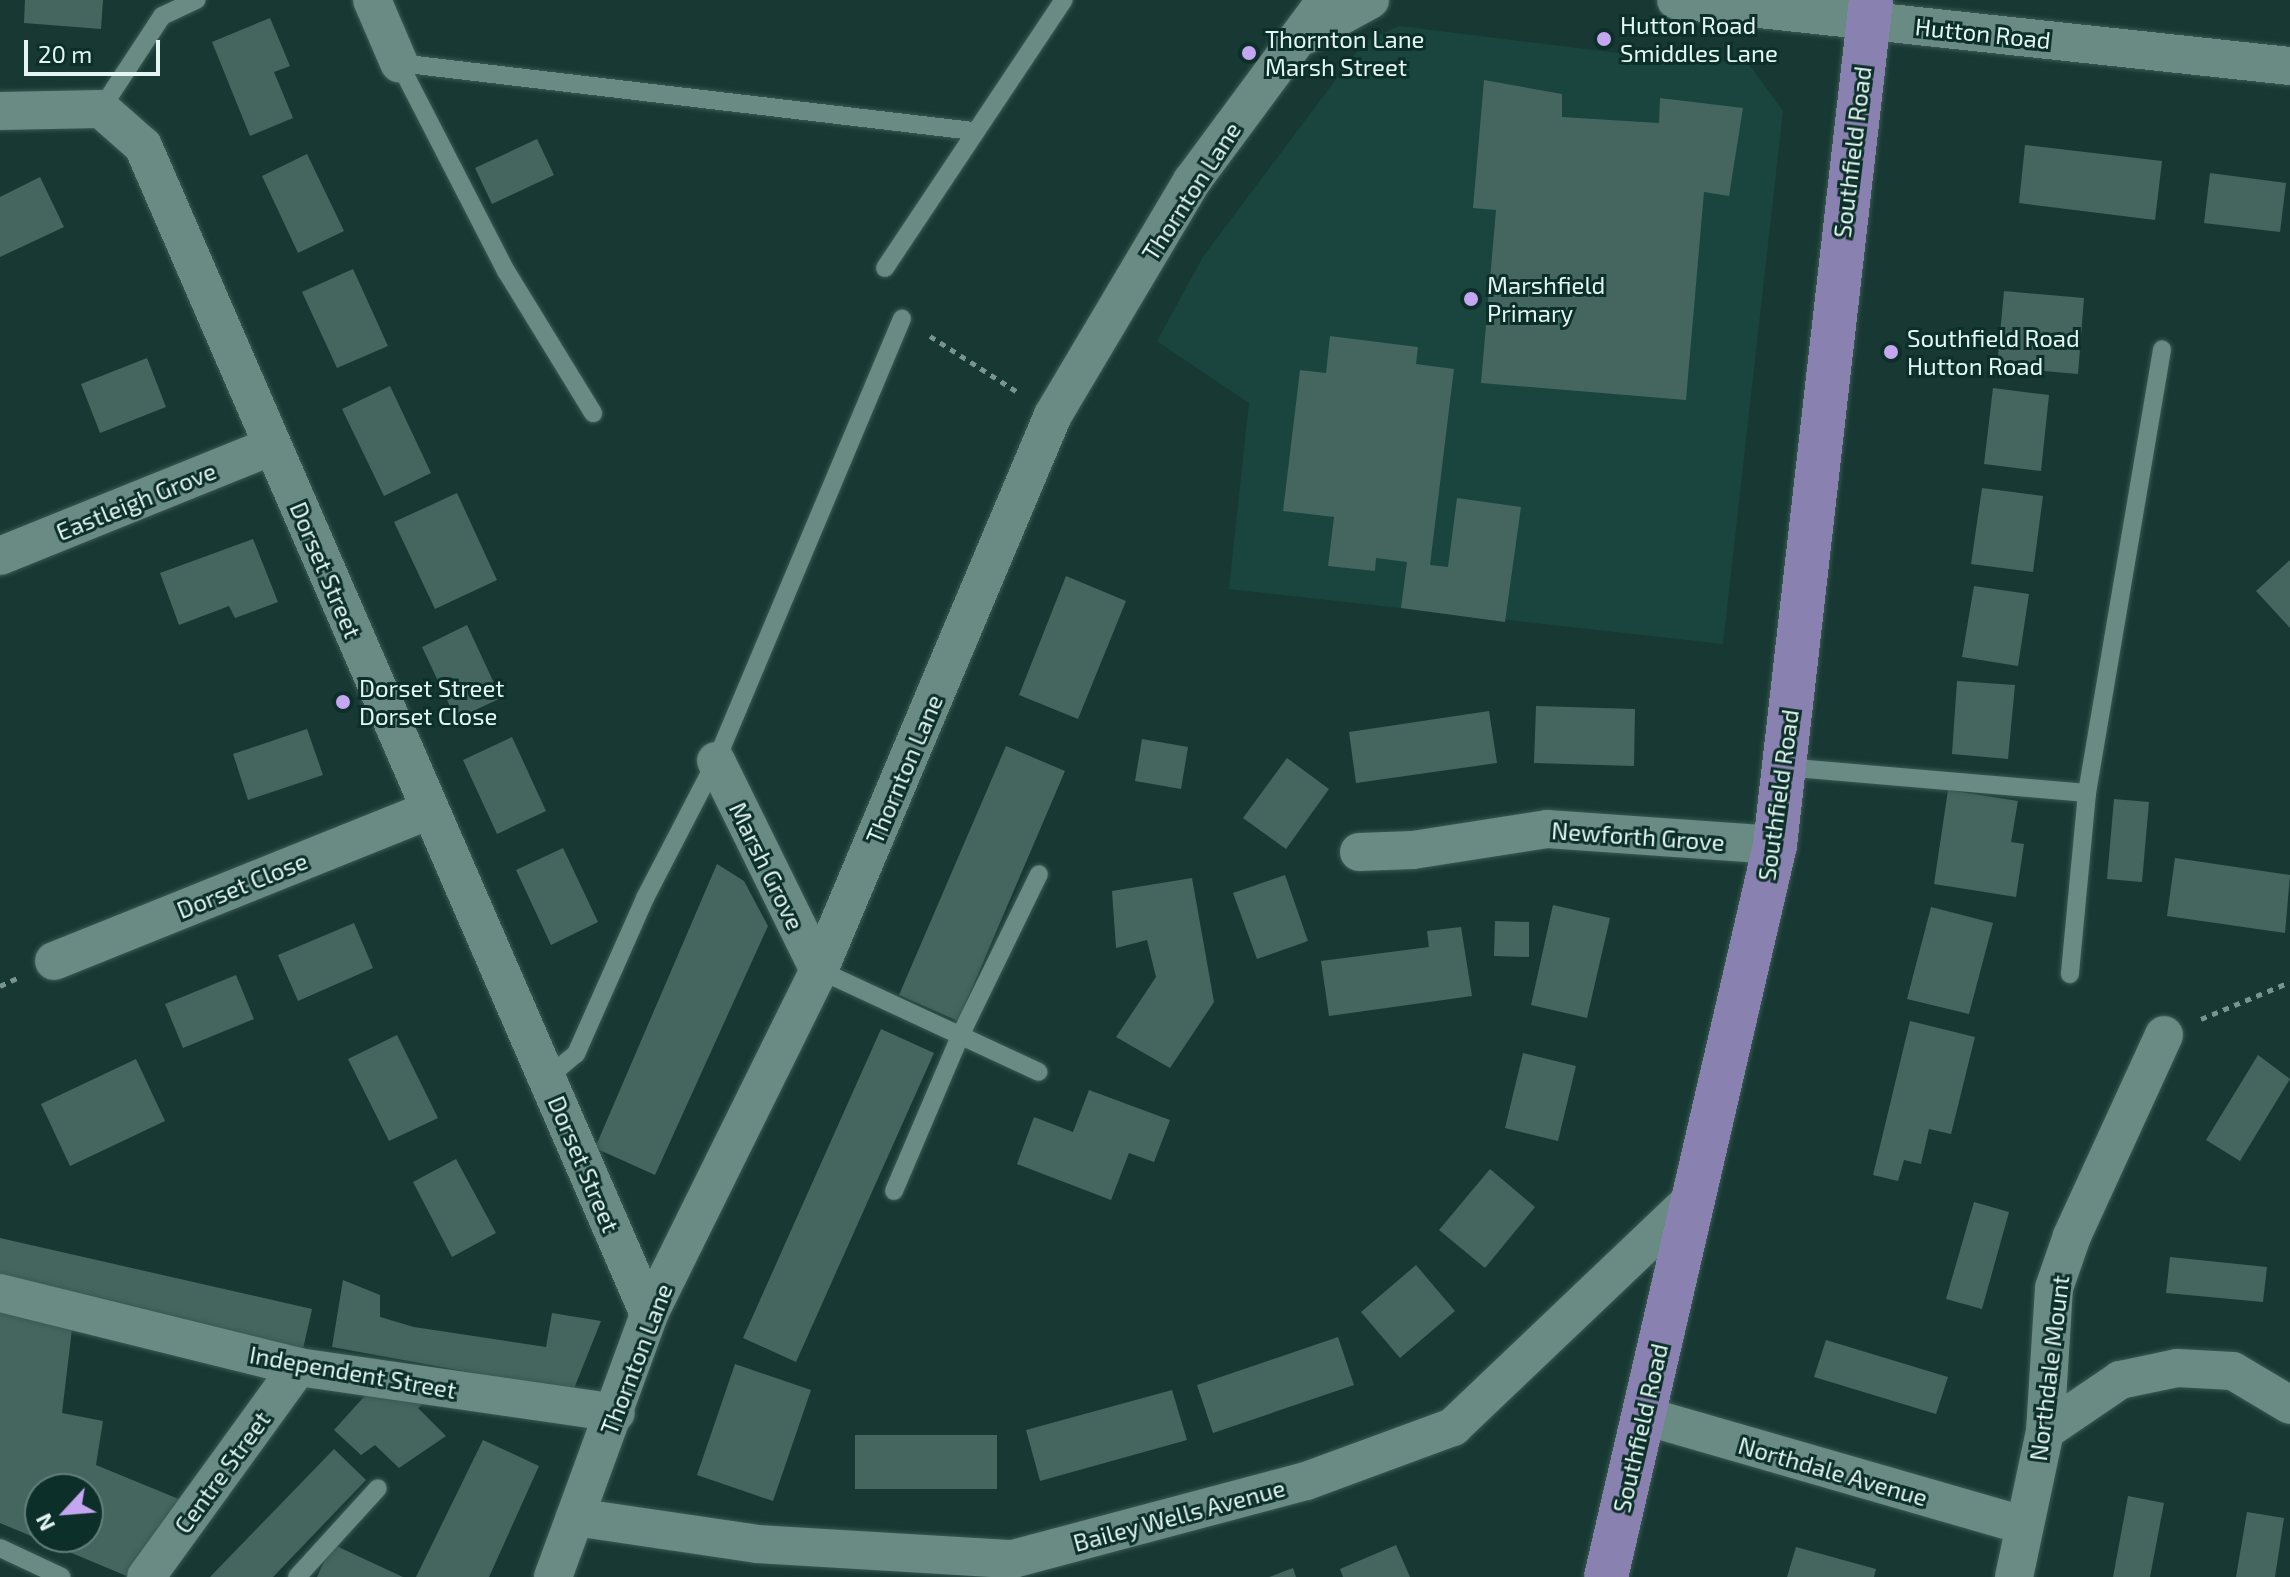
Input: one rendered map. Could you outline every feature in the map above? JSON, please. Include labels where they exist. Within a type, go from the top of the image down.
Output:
[{"type":"main road","name":"Southfield Road","points":[[1606,1577],[1645,1416],[1688,1203],[1775,845],[1870,11]]},
{"type":"street","points":[[372,0],[399,63]]},
{"type":"street","name":"Thornton Lane","points":[[553,1577],[616,1413],[649,1314],[819,970],[1053,415],[1192,181],[1326,0]]},
{"type":"street","points":[[1294,43],[1370,0]]},
{"type":"street","name":"Hutton Road","points":[[1676,0],[1870,11],[2290,66]]},
{"type":"street","points":[[0,111],[101,109]]},
{"type":"street","name":"Dorset Street","points":[[101,109],[143,146],[649,1314]]},
{"type":"street","name":"Eastleigh Grove","points":[[0,556],[272,446]]},
{"type":"street","name":"Marsh Grove","points":[[716,761],[819,970]]},
{"type":"street","name":"Dorset Close","points":[[54,961],[430,810]]},
{"type":"street","name":"Newforth Grove","points":[[1359,852],[1413,850],[1547,829],[1775,845]]},
{"type":"street","name":"Northdale Mount","points":[[2014,1577],[2022,1525],[2045,1431],[2054,1288],[2072,1236],[2164,1035]]},
{"type":"street","name":"Bailey Wells Avenue","points":[[575,1517],[757,1544],[1013,1559],[1306,1481],[1453,1427],[1688,1203]]},
{"type":"street","name":"Independent Street","points":[[0,1293],[298,1367],[616,1413]]},
{"type":"street","name":"Centre Street","points":[[146,1577],[298,1367]]},
{"type":"street","points":[[2045,1431],[2120,1380],[2177,1368],[2233,1371],[2290,1405]]},
{"type":"street","name":"Northdale Avenue","points":[[1645,1416],[2022,1525]]},
{"type":"lane","points":[[101,109],[162,16],[176,4],[197,0]]},
{"type":"lane","points":[[885,268],[973,131],[1064,0]]},
{"type":"lane","points":[[399,63],[973,131]]},
{"type":"lane","points":[[399,63],[506,271],[593,413]]},
{"type":"lane","points":[[547,1078],[576,1054],[645,898],[716,761],[902,319]]},
{"type":"lane","points":[[2070,974],[2087,793],[2162,349]]},
{"type":"lane","points":[[1784,767],[2087,793]]},
{"type":"lane","points":[[894,1191],[960,1036],[1039,874]]},
{"type":"lane","points":[[819,970],[1039,1072]]},
{"type":"lane","points":[[297,1577],[378,1488]]},
{"type":"lane","points":[[0,1548],[62,1577]]},
{"type":"path","points":[[902,319],[1053,415]]},
{"type":"path","points":[[2164,1035],[2290,982]]},
{"type":"shaded area","name":"Marshfield Primary","points":[[1399,26],[1642,56],[1748,63],[1783,111],[1723,644],[1229,589],[1249,403],[1157,341],[1203,257],[1364,42]]},
{"type":"building","points":[[25,0],[103,0],[101,29],[24,23]]},
{"type":"building","points":[[270,18],[290,66],[274,72],[293,118],[250,136],[212,42]]},
{"type":"building","points":[[1484,80],[1562,94],[1562,117],[1659,123],[1660,98],[1743,108],[1729,196],[1704,192],[1686,400],[1481,383],[1496,210],[1473,208]]},
{"type":"building","points":[[537,139],[554,175],[492,204],[475,168]]},
{"type":"building","points":[[2025,145],[2162,161],[2155,220],[2019,203]]},
{"type":"building","points":[[307,154],[344,231],[298,253],[262,176]]},
{"type":"building","points":[[2210,173],[2286,183],[2280,232],[2204,223]]},
{"type":"building","points":[[40,177],[64,227],[0,257],[0,197]]},
{"type":"building","points":[[353,269],[388,346],[337,368],[302,292]]},
{"type":"building","points":[[2004,291],[2084,298],[2078,374],[1997,367]]},
{"type":"building","points":[[1330,336],[1418,347],[1416,364],[1454,369],[1430,565],[1448,567],[1457,498],[1521,507],[1505,622],[1401,608],[1407,562],[1376,558],[1375,571],[1328,566],[1334,517],[1283,511],[1300,370],[1326,373]]},
{"type":"building","points":[[147,358],[166,407],[100,433],[81,384]]},
{"type":"building","points":[[390,386],[431,473],[384,496],[342,409]]},
{"type":"building","points":[[1993,388],[2049,395],[2041,471],[1984,464]]},
{"type":"building","points":[[1982,488],[2043,496],[2033,572],[1971,564]]},
{"type":"building","points":[[457,493],[497,580],[435,609],[394,522]]},
{"type":"building","points":[[253,539],[278,602],[235,618],[229,606],[179,625],[160,573]]},
{"type":"building","points":[[2290,560],[2290,628],[2256,591]]},
{"type":"building","points":[[1066,576],[1126,601],[1078,719],[1019,695]]},
{"type":"building","points":[[1974,586],[2029,594],[2018,666],[1962,657]]},
{"type":"building","points":[[467,625],[501,698],[456,719],[422,647]]},
{"type":"building","points":[[1957,681],[2015,685],[2008,759],[1952,754]]},
{"type":"building","points":[[1536,706],[1635,709],[1634,766],[1534,763]]},
{"type":"building","points":[[1489,711],[1497,763],[1356,783],[1349,732]]},
{"type":"building","points":[[307,729],[323,775],[248,800],[233,754]]},
{"type":"building","points":[[512,737],[546,811],[497,834],[463,760]]},
{"type":"building","points":[[1142,739],[1188,747],[1181,789],[1135,781]]},
{"type":"building","points":[[1006,746],[1065,771],[958,1021],[899,995]]},
{"type":"building","points":[[1287,758],[1329,789],[1286,849],[1243,818]]},
{"type":"building","points":[[1948,790],[2018,801],[2011,842],[2024,844],[2016,897],[1934,884]]},
{"type":"building","points":[[2114,799],[2149,802],[2142,882],[2107,879]]},
{"type":"building","points":[[563,848],[598,922],[551,945],[516,870]]},
{"type":"building","points":[[2175,858],[2290,875],[2285,933],[2167,916]]},
{"type":"building","points":[[717,864],[744,881],[768,926],[655,1175],[595,1148]]},
{"type":"building","points":[[1285,875],[1308,941],[1257,959],[1233,893]]},
{"type":"building","points":[[1192,878],[1214,1002],[1170,1068],[1116,1037],[1156,977],[1147,940],[1116,948],[1112,891]]},
{"type":"building","points":[[1553,905],[1610,918],[1587,1018],[1531,1005]]},
{"type":"building","points":[[1931,907],[1993,923],[1969,1014],[1907,999]]},
{"type":"building","points":[[1495,921],[1529,922],[1529,957],[1494,956]]},
{"type":"building","points":[[354,923],[373,968],[298,1001],[278,955]]},
{"type":"building","points":[[1461,927],[1472,996],[1329,1016],[1321,961],[1429,947],[1427,931]]},
{"type":"building","points":[[236,975],[254,1019],[183,1048],[165,1004]]},
{"type":"building","points":[[1910,1021],[1975,1037],[1951,1134],[1929,1129],[1921,1164],[1904,1160],[1898,1181],[1873,1175]]},
{"type":"building","points":[[881,1029],[934,1053],[796,1362],[743,1338]]},
{"type":"building","points":[[397,1035],[438,1118],[389,1141],[348,1059]]},
{"type":"building","points":[[1523,1053],[1576,1066],[1558,1141],[1505,1128]]},
{"type":"building","points":[[2258,1055],[2290,1079],[2240,1161],[2206,1140]]},
{"type":"building","points":[[136,1059],[165,1121],[70,1166],[41,1104]]},
{"type":"building","points":[[1089,1090],[1170,1120],[1154,1162],[1129,1153],[1111,1200],[1017,1164],[1034,1117],[1073,1132]]},
{"type":"building","points":[[456,1159],[496,1233],[452,1257],[413,1182]]},
{"type":"building","points":[[1490,1169],[1535,1207],[1485,1268],[1439,1230]]},
{"type":"building","points":[[1974,1202],[2009,1212],[1982,1309],[1946,1299]]},
{"type":"building","points":[[0,1238],[312,1309],[303,1349],[0,1280]]},
{"type":"building","points":[[2170,1257],[2267,1267],[2263,1302],[2166,1293]]},
{"type":"building","points":[[1416,1265],[1455,1311],[1400,1358],[1361,1312]]},
{"type":"building","points":[[343,1280],[380,1295],[380,1317],[414,1327],[546,1347],[552,1313],[601,1321],[573,1391],[332,1347]]},
{"type":"building","points":[[0,1312],[72,1329],[62,1413],[103,1421],[96,1465],[181,1500],[129,1577],[72,1553],[104,1553],[104,1473],[24,1473],[24,1533],[0,1523]]},
{"type":"building","points":[[1338,1337],[1354,1385],[1213,1433],[1197,1385]]},
{"type":"building","points":[[1826,1340],[1948,1377],[1936,1414],[1814,1377]]},
{"type":"building","points":[[735,1364],[811,1390],[773,1501],[697,1475]]},
{"type":"building","points":[[372,1388],[431,1397],[418,1408],[446,1436],[399,1468],[375,1445],[361,1455],[334,1430]]},
{"type":"building","points":[[1172,1390],[1187,1440],[1040,1481],[1026,1430]]},
{"type":"building","points":[[855,1435],[997,1435],[997,1489],[855,1489]]},
{"type":"building","points":[[483,1440],[539,1466],[489,1577],[416,1577]]},
{"type":"building","points":[[334,1449],[366,1480],[273,1577],[210,1577]]},
{"type":"building","points":[[2128,1496],[2164,1503],[2150,1577],[2113,1577]]},
{"type":"building","points":[[2247,1512],[2284,1518],[2275,1577],[2236,1577]]},
{"type":"building","points":[[332,1544],[403,1577],[317,1577]]},
{"type":"building","points":[[1396,1545],[1410,1577],[1343,1577],[1340,1569]]},
{"type":"building","points":[[1796,1547],[1876,1569],[1874,1577],[1787,1577]]},
{"type":"building","points":[[1293,1568],[1296,1577],[1269,1577]]},
{"type":"place","name":"Hutton Road Smiddles Lane","points":[[1604,39]]},
{"type":"place","name":"Thornton Lane Marsh Street","points":[[1249,53]]},
{"type":"place","name":"Marshfield Primary","points":[[1471,299]]},
{"type":"place","name":"Southfield Road Hutton Road","points":[[1891,352]]},
{"type":"place","name":"Dorset Street Dorset Close","points":[[343,702]]}]
